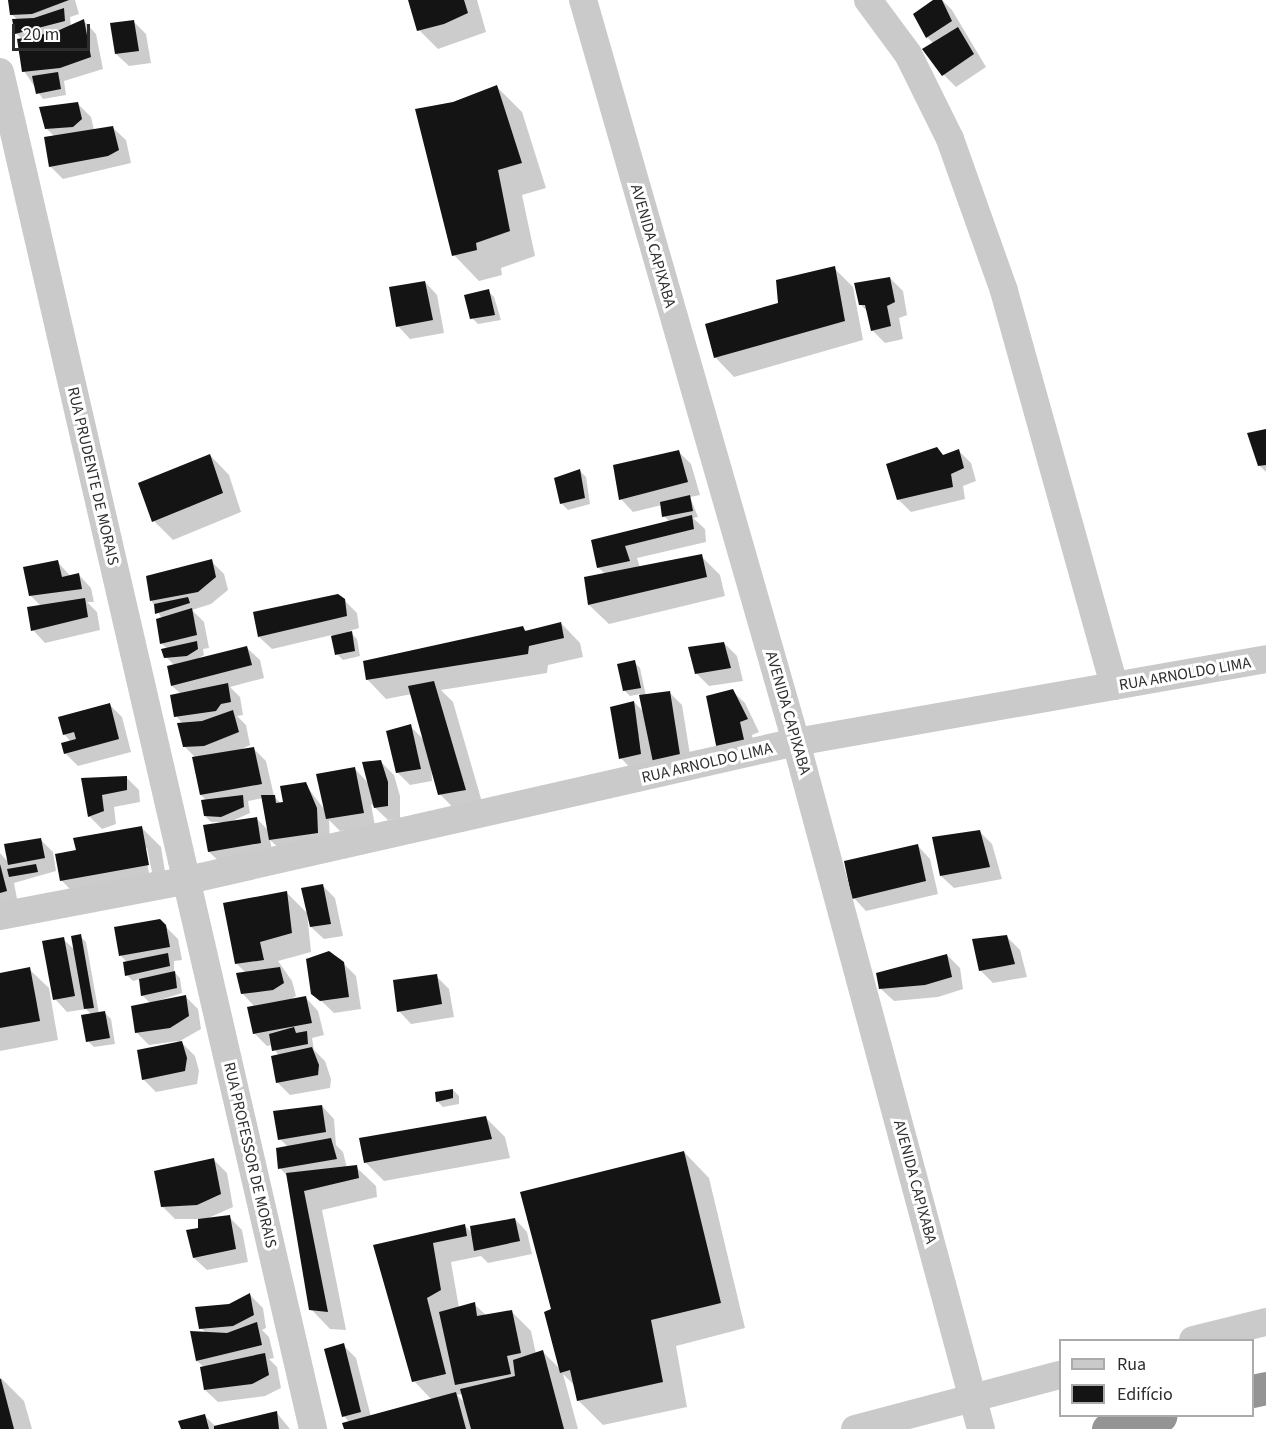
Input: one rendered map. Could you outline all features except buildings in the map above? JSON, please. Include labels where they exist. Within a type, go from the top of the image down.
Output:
[{"type":"highway","points":[[1108,1429],[1156,1417]]},
{"type":"street","name":"AVENIDA CAPIXABA","points":[[583,0],[796,742],[981,1429]]},
{"type":"street","points":[[868,0],[908,54],[950,139],[1004,291],[1114,686]]},
{"type":"street","name":"RUA PRUDENTE DE MORAIS","points":[[1,77],[5,115],[188,880]]},
{"type":"street","name":"RUA ARNOLDO LIMA","points":[[0,916],[188,880],[796,742],[1266,660]]},
{"type":"street","name":"RUA PROFESSOR DE MORAIS","points":[[188,880],[313,1429]]},
{"type":"street","points":[[1201,1339],[1266,1322]]},
{"type":"street","points":[[855,1429],[1059,1375]]}]
